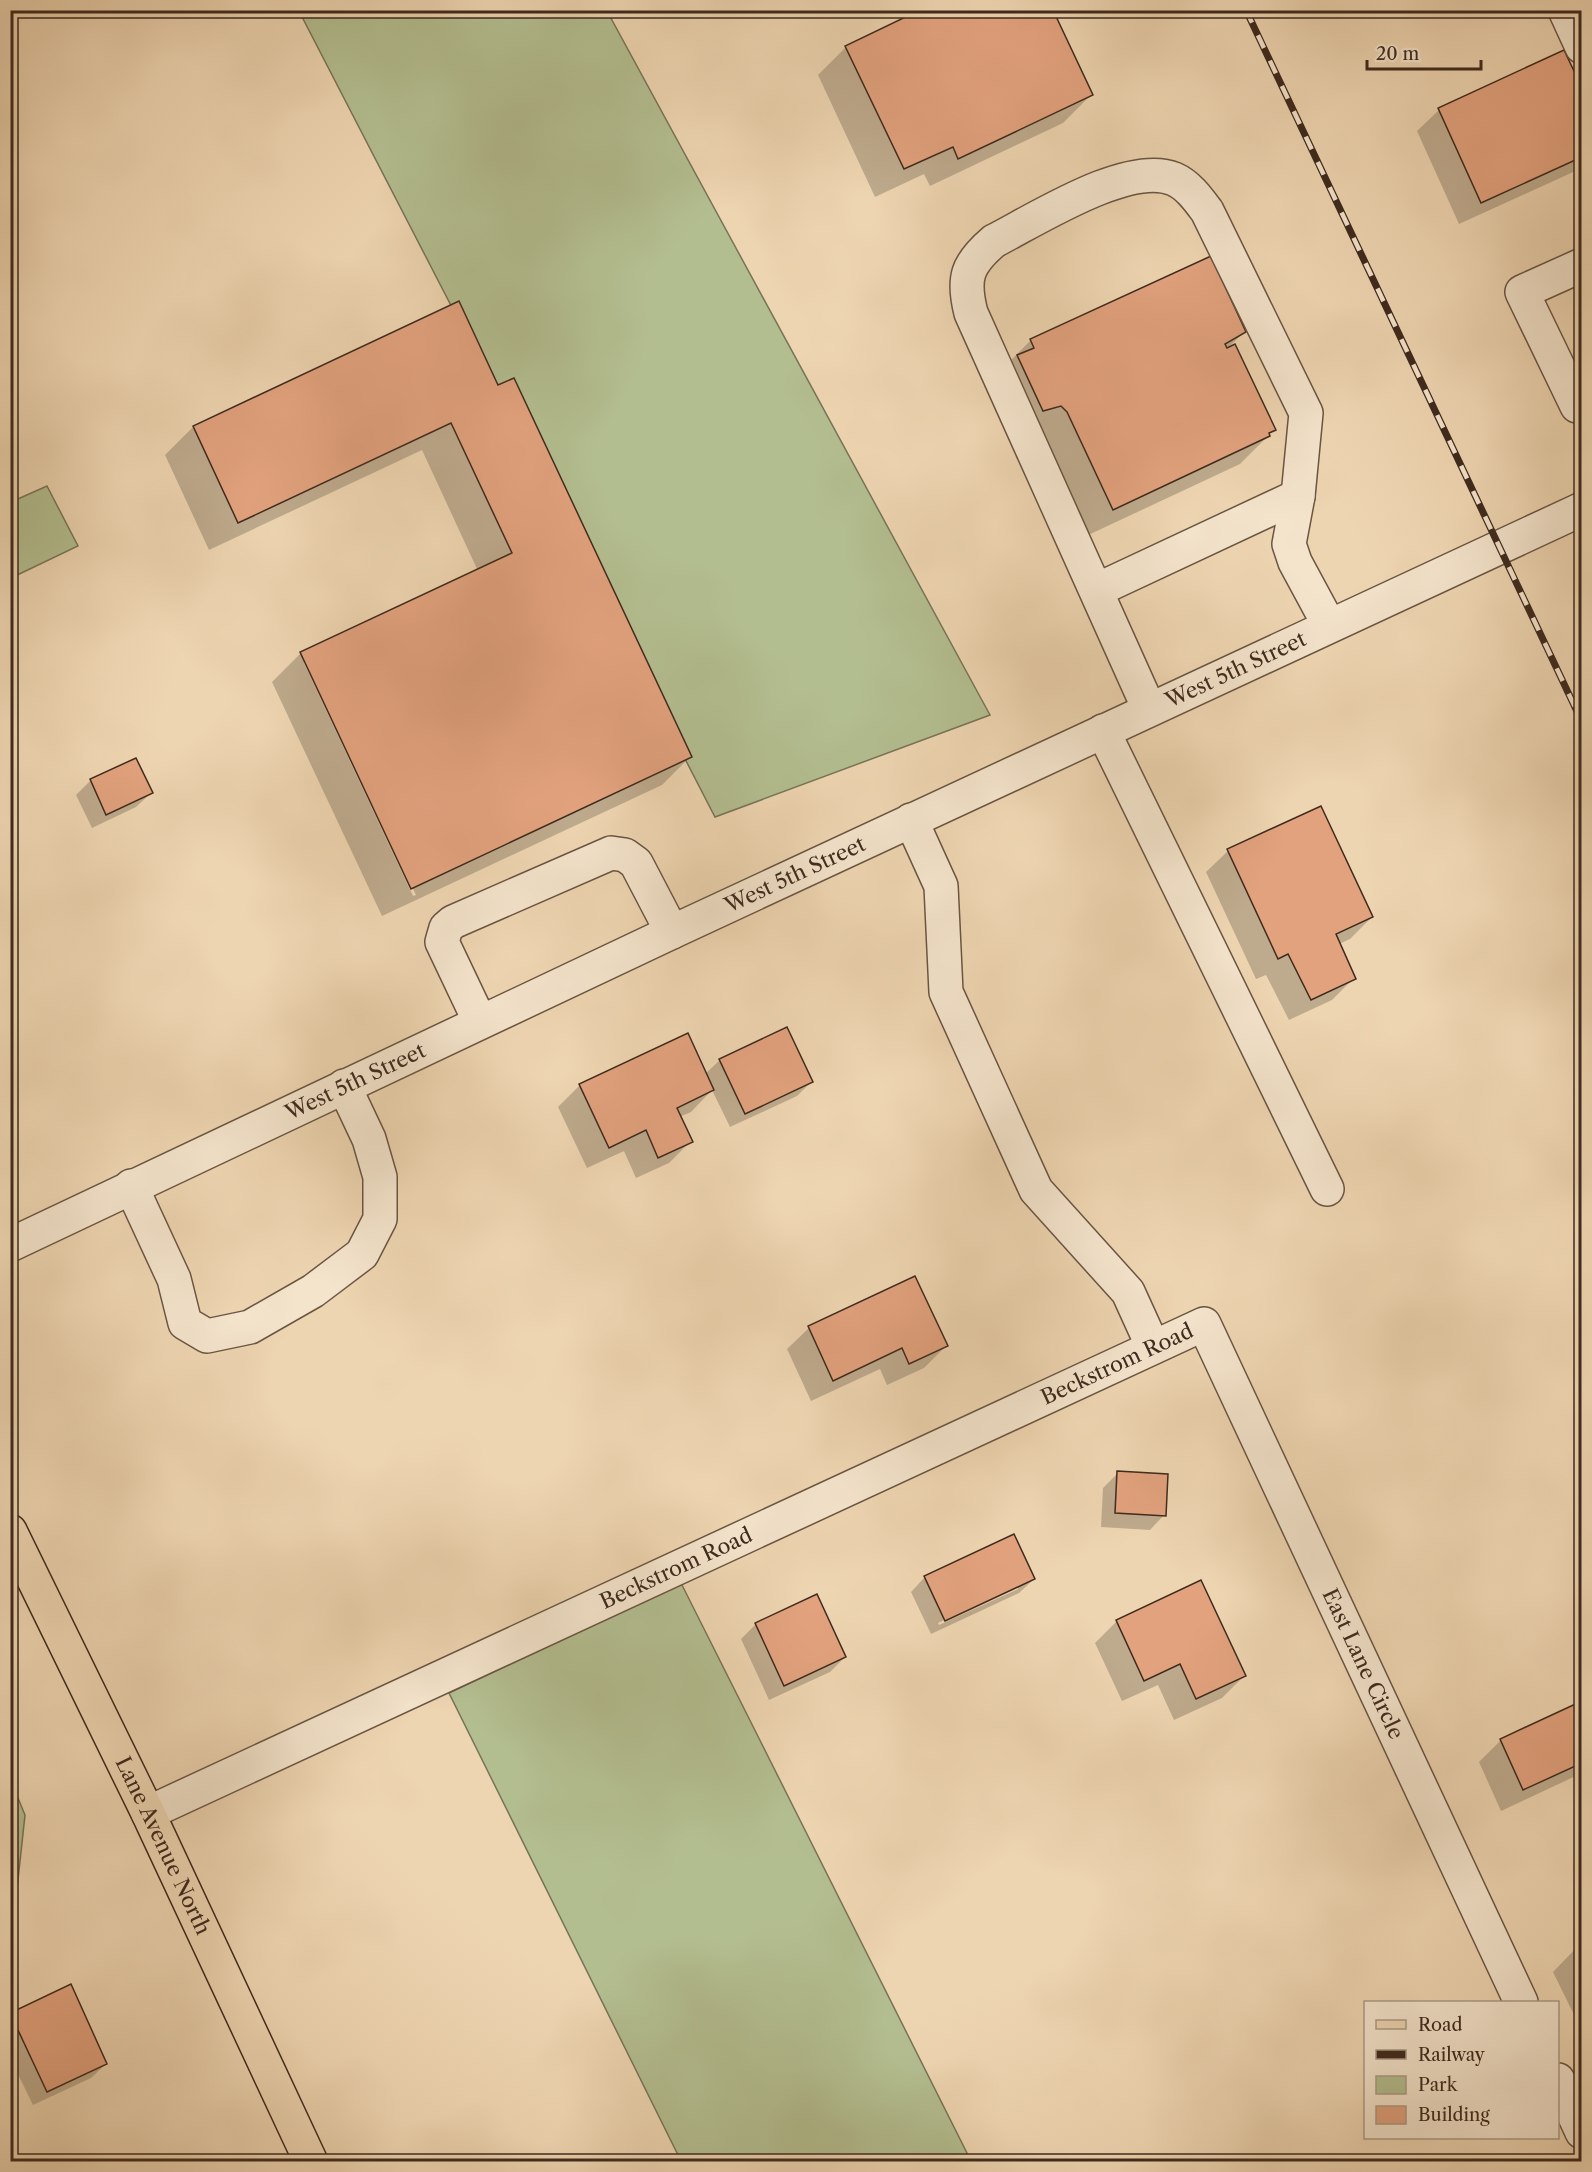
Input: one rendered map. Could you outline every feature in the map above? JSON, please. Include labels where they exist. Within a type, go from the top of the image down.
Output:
[{"type":"main road","name":"Lane Avenue North","points":[[10,1531],[148,1812],[311,2162]]},
{"type":"street","points":[[1565,10],[1581,47]]},
{"type":"street","points":[[1149,709],[971,313],[965,290],[969,269],[994,241],[1117,180],[1144,174],[1159,174],[1177,180],[1194,194],[1207,211],[1306,413],[1298,496],[1289,544],[1295,562],[1329,625]]},
{"type":"street","points":[[1577,405],[1522,292],[1581,265]]},
{"type":"street","points":[[1097,590],[1298,496]]},
{"type":"street","name":"West 5th Street","points":[[10,1245],[1103,730],[1581,509]]},
{"type":"street","points":[[1103,730],[1327,1189]]},
{"type":"street","points":[[911,820],[941,886],[946,992],[1036,1190],[1128,1292],[1153,1347]]},
{"type":"street","points":[[480,1022],[442,942],[446,928],[453,922],[611,853],[626,855],[636,863],[672,932]]},
{"type":"street","points":[[131,1186],[174,1280],[185,1323],[207,1336],[250,1327],[313,1291],[362,1254],[380,1219],[380,1177],[369,1139],[344,1086]]},
{"type":"street","name":"Beckstrom Road","points":[[148,1812],[1204,1324]]},
{"type":"street","name":"East Lane Circle","points":[[1204,1324],[1521,2001]]},
{"type":"street","points":[[1559,2084],[1581,2132]]},
{"type":"green space","points":[[299,11],[607,11],[990,715],[715,817]]},
{"type":"green space","points":[[47,486],[78,546],[11,578],[11,502]]},
{"type":"green space","points":[[681,1583],[971,2161],[681,2161],[449,1693]]},
{"type":"green space","points":[[11,1781],[25,1815],[17,1889],[11,1892]]},
{"type":"building","points":[[920,10],[1053,10],[1093,95],[958,159],[953,147],[904,169],[845,46]]},
{"type":"building","points":[[1564,50],[1582,88],[1582,157],[1481,203],[1438,108]]},
{"type":"building","points":[[1211,256],[1246,332],[1225,344],[1227,348],[1235,344],[1276,430],[1269,433],[1270,436],[1113,510],[1067,412],[1061,406],[1043,411],[1017,355],[1034,348],[1030,339]]},
{"type":"building","points":[[459,301],[498,385],[514,378],[692,757],[411,889],[300,652],[512,553],[451,423],[238,523],[193,426]]},
{"type":"building","points":[[136,758],[153,793],[106,815],[90,779]]},
{"type":"building","points":[[1321,806],[1373,917],[1336,934],[1356,979],[1311,1000],[1288,954],[1278,959],[1227,849]]},
{"type":"building","points":[[787,1027],[813,1082],[745,1114],[719,1059]]},
{"type":"building","points":[[688,1033],[714,1090],[677,1108],[693,1142],[658,1158],[646,1130],[609,1148],[579,1084]]},
{"type":"building","points":[[915,1276],[948,1346],[909,1364],[902,1348],[833,1381],[808,1326]]},
{"type":"building","points":[[1117,1471],[1168,1474],[1166,1516],[1115,1513]]},
{"type":"building","points":[[1014,1534],[1035,1579],[945,1621],[924,1576]]},
{"type":"building","points":[[1201,1580],[1246,1676],[1196,1699],[1180,1664],[1144,1681],[1116,1620]]},
{"type":"building","points":[[817,1594],[846,1657],[784,1686],[755,1623]]},
{"type":"building","points":[[1582,1701],[1582,1763],[1523,1790],[1500,1739]]},
{"type":"building","points":[[71,1984],[107,2064],[47,2092],[10,2013]]},
{"type":"railway","points":[[1246,10],[1582,722]]}]
